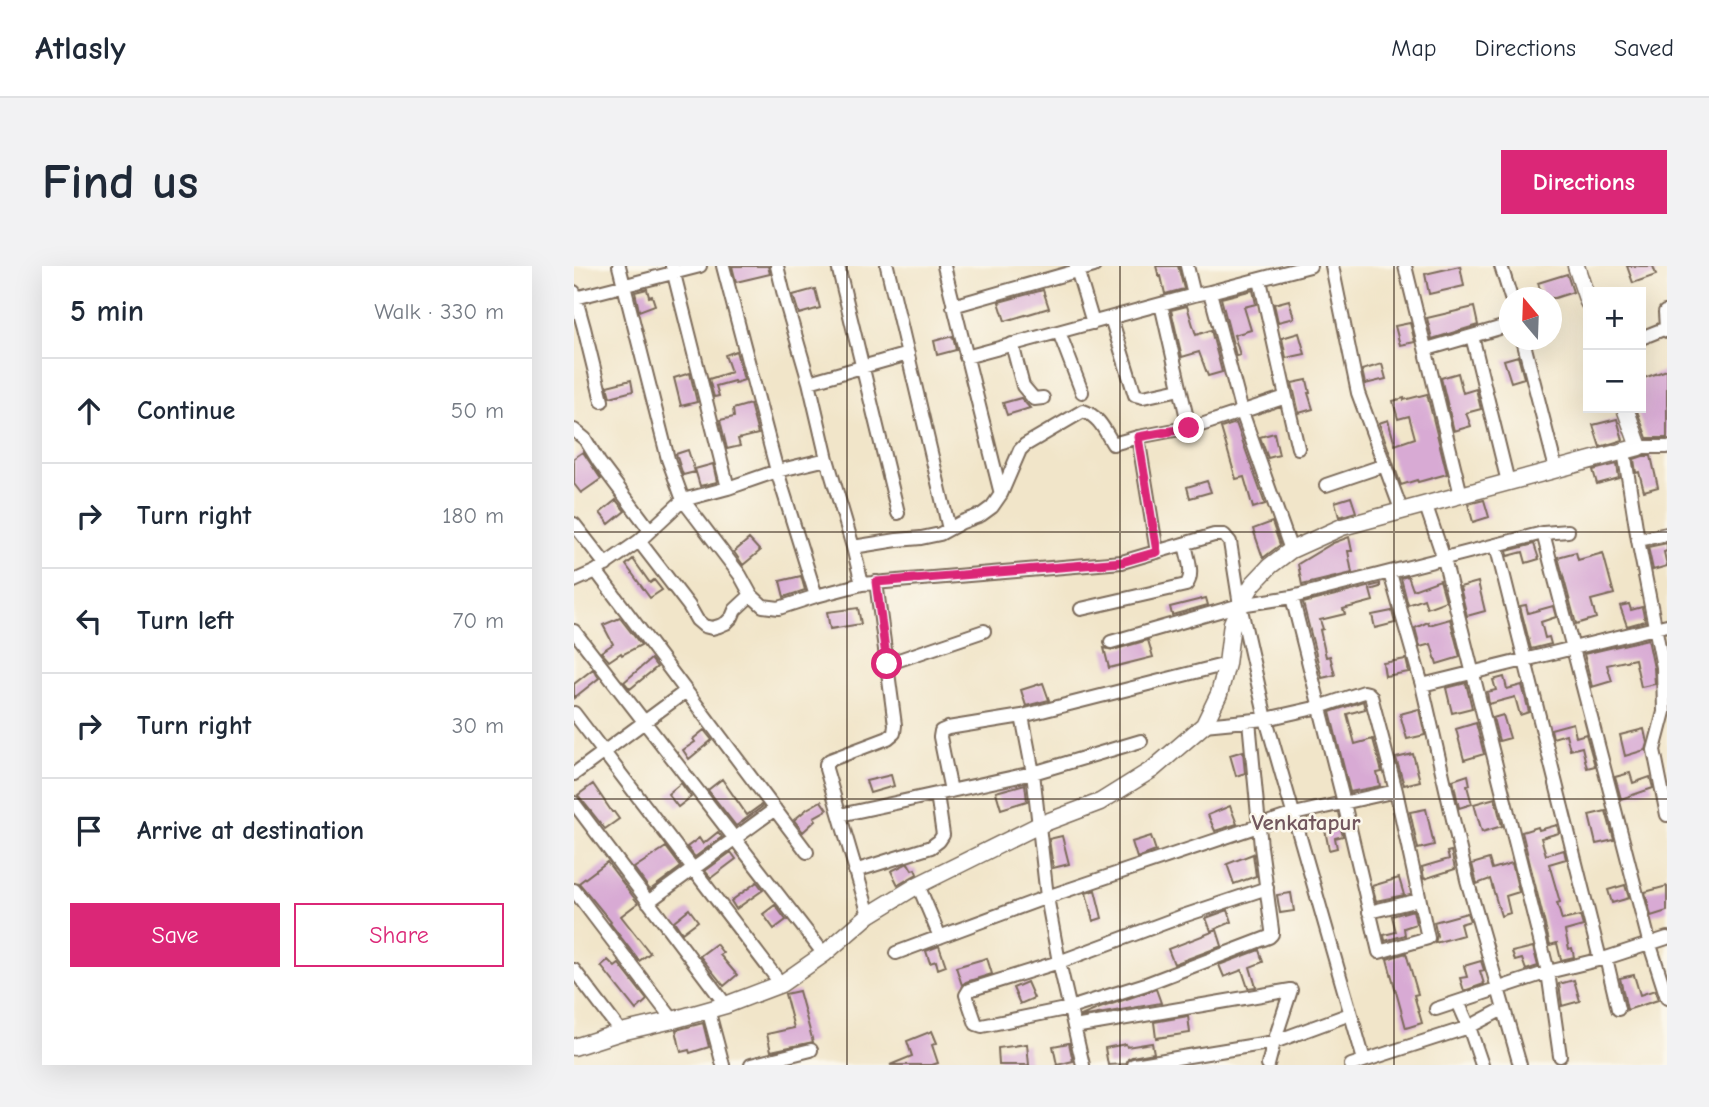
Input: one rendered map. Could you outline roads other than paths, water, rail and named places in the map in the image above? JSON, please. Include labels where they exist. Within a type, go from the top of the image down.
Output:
[{"type":"street","points":[[619,266],[668,459],[683,500],[740,575],[751,595],[763,607],[779,608],[876,582],[1122,562],[1214,535],[1224,535],[1230,542],[1240,605],[1266,719],[1364,1060]]},
{"type":"street","points":[[602,401],[579,331],[575,295],[625,286],[673,269],[700,266]]},
{"type":"street","points":[[723,266],[777,471],[816,596]]},
{"type":"street","points":[[777,266],[862,584]]},
{"type":"street","points":[[838,266],[898,513]]},
{"type":"street","points":[[887,266],[949,529]]},
{"type":"street","points":[[944,266],[1001,494]]},
{"type":"street","points":[[953,306],[1077,268],[1094,266]]},
{"type":"street","points":[[1187,266],[1194,295]]},
{"type":"street","points":[[966,357],[1310,266]]},
{"type":"street","points":[[1332,266],[1358,393],[1402,512]]},
{"type":"street","points":[[1405,266],[1461,495]]},
{"type":"street","points":[[1501,266],[1508,287]]},
{"type":"street","points":[[1579,267],[1584,287]]},
{"type":"street","points":[[1077,268],[1093,323]]},
{"type":"street","points":[[673,269],[728,488]]},
{"type":"street","points":[[1260,279],[1298,448]]},
{"type":"street","points":[[1210,292],[1242,412],[1290,550]]},
{"type":"street","points":[[1161,304],[1189,428]]},
{"type":"street","points":[[1646,336],[1667,330],[1664,317],[1667,312]]},
{"type":"street","points":[[1111,318],[1135,395],[1143,397],[1180,389]]},
{"type":"street","points":[[1427,349],[1499,328]]},
{"type":"street","points":[[1059,332],[1082,392]]},
{"type":"street","points":[[1472,336],[1508,482]]},
{"type":"street","points":[[1012,344],[1023,386],[1034,399],[1044,398]]},
{"type":"street","points":[[1526,350],[1556,469]]},
{"type":"street","points":[[809,382],[908,354]]},
{"type":"street","points":[[853,547],[940,534],[981,515],[992,507],[1001,494],[1020,450],[1083,411],[1097,419],[1113,444],[1189,428],[1286,397]]},
{"type":"street","points":[[1626,413],[1638,540],[1661,627],[1665,666],[1664,712],[1654,750],[1666,806]]},
{"type":"street","points":[[574,430],[585,439],[650,530]]},
{"type":"street","points":[[1138,437],[1157,552]]},
{"type":"street","points":[[574,1047],[726,1005],[781,984],[824,954],[869,915],[918,885],[1039,825],[1100,802],[1153,768],[1204,725],[1219,694],[1227,664],[1232,623],[1240,605],[1253,584],[1290,550],[1342,527],[1631,449],[1667,447]]},
{"type":"street","points":[[574,581],[601,568],[639,541],[683,500],[777,471],[827,459]]},
{"type":"street","points":[[1326,485],[1385,465]]},
{"type":"street","points":[[1426,506],[1444,559],[1548,972],[1560,1056]]},
{"type":"street","points":[[574,524],[686,691],[807,852]]},
{"type":"street","points":[[1111,642],[1240,605],[1292,597],[1543,533],[1568,531]]},
{"type":"street","points":[[1543,533],[1650,945],[1667,998]]},
{"type":"street","points":[[1638,540],[1667,534]]},
{"type":"street","points":[[639,541],[704,626],[712,628],[726,623],[751,595]]},
{"type":"street","points":[[1082,609],[1186,584],[1191,576],[1185,544]]},
{"type":"street","points":[[1496,545],[1618,1009]]},
{"type":"street","points":[[1390,573],[1422,685],[1467,880],[1520,1065]]},
{"type":"street","points":[[869,915],[826,764],[894,733],[876,582]]},
{"type":"street","points":[[1204,725],[1266,719],[1319,706],[1364,692],[1368,693],[1396,791],[1428,939],[1379,953],[1344,803],[1319,706],[1292,597]]},
{"type":"street","points":[[1422,685],[1661,627]]},
{"type":"street","points":[[574,631],[824,954]]},
{"type":"street","points":[[887,664],[984,631]]},
{"type":"street","points":[[951,790],[941,731],[1022,716],[1227,664]]},
{"type":"street","points":[[574,774],[686,691]]},
{"type":"street","points":[[574,713],[781,984]]},
{"type":"street","points":[[1022,716],[1033,773],[1047,897],[1083,1065]]},
{"type":"street","points":[[1249,721],[1272,934],[1146,984],[1070,1008],[978,1026],[976,1024],[966,995],[968,990],[1059,962],[1267,888]]},
{"type":"street","points":[[840,815],[1033,773],[1141,741]]},
{"type":"street","points":[[896,953],[1047,897],[1294,814],[1396,791]]},
{"type":"street","points":[[855,870],[931,847],[939,841],[943,835],[937,794]]},
{"type":"street","points":[[574,803],[726,1005]]},
{"type":"street","points":[[648,902],[775,809]]},
{"type":"street","points":[[918,885],[940,937]]},
{"type":"street","points":[[574,890],[673,1020]]},
{"type":"street","points":[[1369,912],[1419,900]]},
{"type":"street","points":[[1436,1009],[1548,972],[1603,959],[1667,938]]},
{"type":"street","points":[[574,970],[621,1032]]},
{"type":"street","points":[[1074,1027],[1291,990],[1268,1065]]},
{"type":"street","points":[[1458,1002],[1482,1065]]},
{"type":"street","points":[[708,1009],[723,1065]]},
{"type":"street","points":[[1351,1065],[1469,1027],[1503,1009]]},
{"type":"street","points":[[1134,1065],[1274,1042],[1350,1014]]},
{"type":"street","points":[[751,1065],[811,1050]]},
{"type":"district","name":"Venkatapur","points":[[1306,822]]}]
